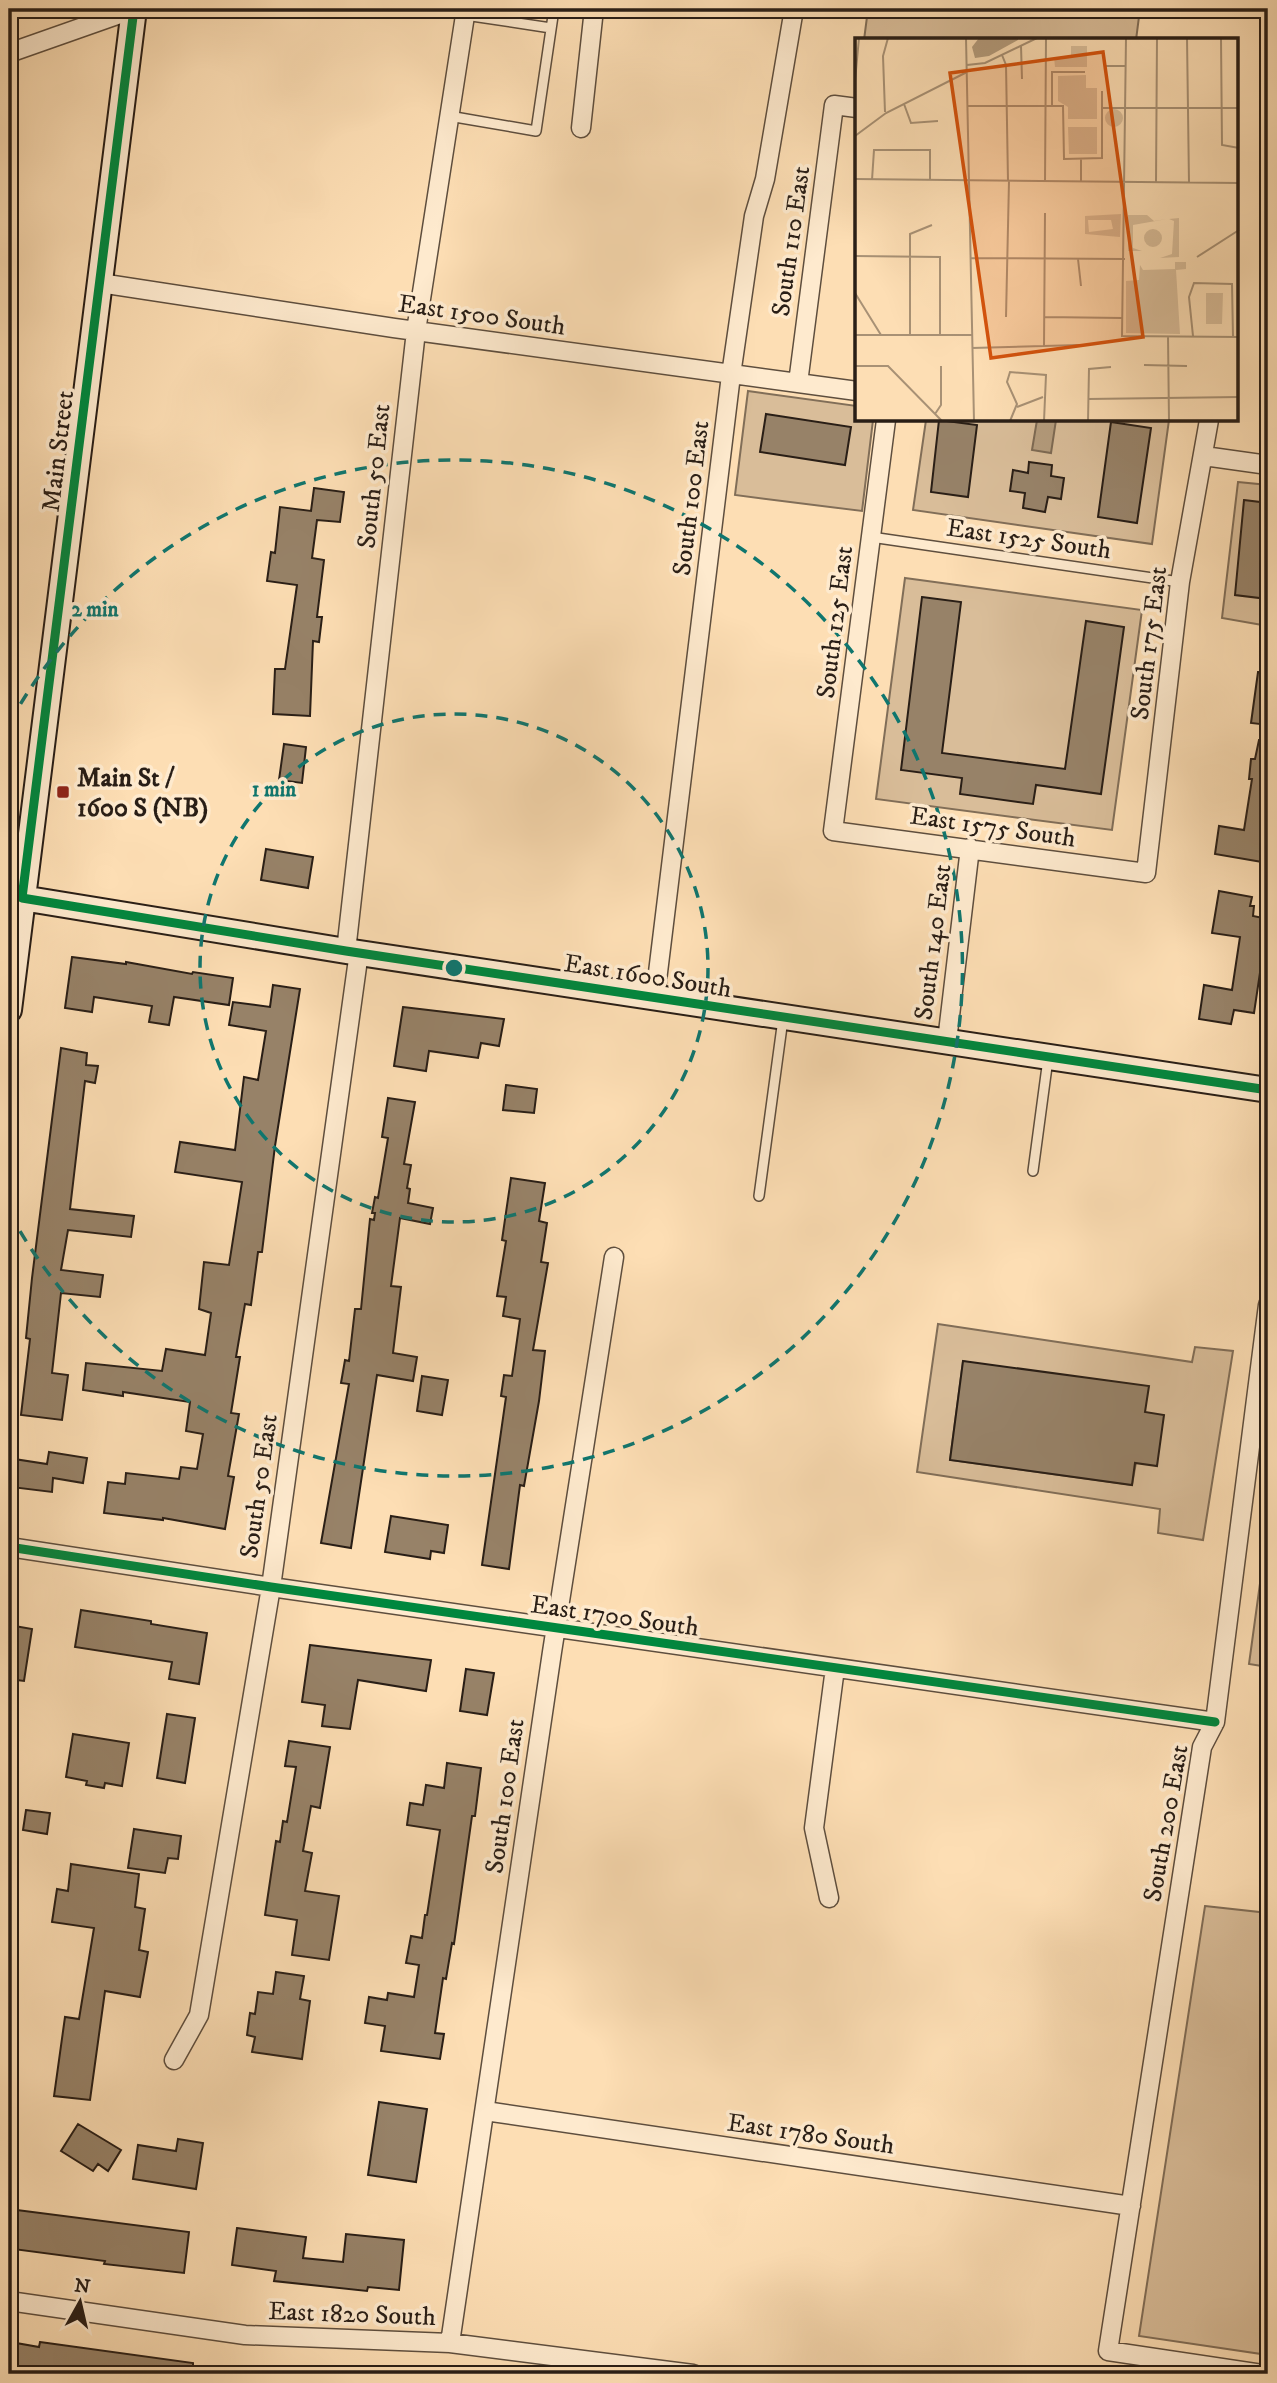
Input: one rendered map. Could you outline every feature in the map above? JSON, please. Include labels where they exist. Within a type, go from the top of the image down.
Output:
[{"type":"street","points":[[9,52],[134,9]]},
{"type":"street","name":"Main Street","points":[[9,1010],[15,897],[100,284],[134,9]]},
{"type":"street","points":[[581,128],[594,9]]},
{"type":"street","name":"South 100 East","points":[[655,997],[731,375],[754,216],[765,179],[794,9]]},
{"type":"street","name":"South 50 East","points":[[174,2060],[199,2015],[271,1587],[352,952],[416,331],[465,12]]},
{"type":"street","name":"South 110 East","points":[[798,383],[834,105],[855,108]]},
{"type":"street","name":"East 1500 South","points":[[100,284],[416,331],[855,391]]},
{"type":"street","name":"South 125 East","points":[[833,831],[886,422]]},
{"type":"street","name":"South 175 East","points":[[1146,873],[1180,582],[1209,422]]},
{"type":"street","points":[[1204,456],[1268,465]]},
{"type":"street","name":"East 1575 South","points":[[833,831],[1146,873]]},
{"type":"street","name":"South 140 East","points":[[947,1041],[970,848]]},
{"type":"street","name":"East 1600 South","points":[[15,897],[352,952],[1268,1090]]},
{"type":"street","name":"South 100 East","points":[[450,2343],[614,1257]]},
{"type":"street","name":"South 200 East","points":[[1262,2374],[1108,2351],[1202,1747],[1215,1722],[1268,1305]]},
{"type":"street","name":"East 1700 South","points":[[9,1547],[1215,1722]]},
{"type":"street","points":[[829,1898],[814,1828],[835,1668]]},
{"type":"street","name":"East 1780 South","points":[[485,2111],[1130,2206]]},
{"type":"street","name":"East 1820 South","points":[[9,2301],[245,2335],[450,2343],[693,2374]]},
{"type":"lane","points":[[449,116],[536,131],[554,9]]},
{"type":"lane","points":[[465,12],[551,28]]},
{"type":"lane","name":"East 1525 South","points":[[871,537],[1180,582]]},
{"type":"lane","points":[[759,1196],[783,1017]]},
{"type":"lane","points":[[1033,1171],[1048,1057]]},
{"type":"shaded area","points":[[868,9],[1140,9],[1136,38],[864,38]]},
{"type":"shaded area","points":[[748,391],[855,406],[855,422],[873,422],[862,511],[735,495]]},
{"type":"shaded area","points":[[926,422],[1169,422],[1152,544],[913,510]]},
{"type":"shaded area","points":[[1037,422],[1056,422],[1051,453],[1032,450]]},
{"type":"shaded area","points":[[1238,482],[1268,485],[1268,626],[1222,618]]},
{"type":"shaded area","points":[[905,578],[1142,610],[1112,830],[876,799]]},
{"type":"shaded area","points":[[938,1324],[1192,1362],[1195,1347],[1233,1351],[1203,1540],[1158,1533],[1160,1509],[917,1472]],"holes":[[[963,1361],[1145,1412],[1132,1485],[950,1460]]]},
{"type":"shaded area","points":[[1268,1525],[1268,1667],[1249,1664]]},
{"type":"shaded area","points":[[1205,1906],[1268,1913],[1268,2355],[1139,2336]]},
{"type":"building","points":[[766,414],[851,427],[845,465],[760,452]]},
{"type":"building","points":[[939,422],[977,425],[968,497],[931,492]]},
{"type":"building","points":[[1111,422],[1151,428],[1137,523],[1098,517]]},
{"type":"building","points":[[1029,462],[1052,465],[1051,476],[1064,478],[1061,499],[1048,497],[1045,512],[1023,508],[1025,493],[1010,491],[1013,470],[1028,473]]},
{"type":"building","points":[[314,488],[344,492],[340,522],[317,520],[312,558],[324,560],[317,617],[322,617],[319,642],[313,641],[310,716],[273,714],[275,669],[285,669],[297,585],[267,581],[271,552],[275,553],[280,507],[311,511]]},
{"type":"building","points":[[1244,500],[1268,503],[1268,599],[1235,595]]},
{"type":"building","points":[[922,597],[961,602],[942,753],[1065,769],[1086,621],[1124,627],[1101,794],[1036,785],[1033,804],[960,794],[962,778],[901,770]]},
{"type":"building","points":[[1258,672],[1268,673],[1268,725],[1251,723]]},
{"type":"building","points":[[1259,740],[1268,740],[1268,863],[1215,854],[1219,826],[1244,830],[1252,779],[1249,779],[1251,759],[1255,759]]},
{"type":"building","points":[[284,744],[306,747],[302,783],[279,780]]},
{"type":"building","points":[[266,849],[313,857],[308,888],[261,880]]},
{"type":"building","points":[[1219,891],[1252,897],[1250,906],[1254,906],[1253,916],[1268,919],[1254,1013],[1234,1010],[1231,1024],[1199,1019],[1204,985],[1232,990],[1240,937],[1212,933]]},
{"type":"building","points":[[72,957],[233,978],[229,1005],[174,997],[169,1025],[149,1022],[152,1006],[94,997],[92,1012],[65,1008]]},
{"type":"building","points":[[273,985],[300,989],[275,1146],[262,1252],[258,1252],[251,1305],[245,1304],[236,1357],[240,1357],[231,1413],[239,1414],[228,1476],[234,1477],[225,1529],[163,1518],[104,1513],[108,1482],[125,1484],[126,1473],[179,1479],[181,1467],[197,1469],[203,1434],[186,1431],[190,1402],[123,1392],[123,1396],[83,1390],[86,1363],[162,1371],[166,1349],[205,1355],[211,1313],[199,1309],[204,1262],[229,1265],[242,1182],[175,1172],[180,1142],[235,1150],[244,1077],[258,1080],[266,1031],[229,1025],[233,1002],[270,1007]]},
{"type":"building","points":[[403,1007],[504,1019],[499,1046],[481,1043],[478,1058],[429,1051],[426,1071],[394,1066]]},
{"type":"building","points":[[61,1048],[87,1053],[86,1065],[98,1066],[95,1083],[85,1081],[70,1209],[134,1216],[131,1237],[68,1230],[61,1270],[103,1275],[100,1297],[61,1293],[52,1373],[68,1375],[62,1420],[21,1415],[30,1339],[26,1338],[32,1278]]},
{"type":"building","points":[[506,1085],[537,1089],[534,1113],[503,1110]]},
{"type":"building","points":[[388,1098],[415,1102],[404,1164],[411,1165],[407,1188],[410,1189],[408,1203],[433,1208],[430,1224],[400,1218],[391,1286],[401,1287],[393,1353],[417,1357],[413,1381],[377,1375],[351,1548],[321,1543],[349,1384],[341,1383],[345,1360],[349,1361],[355,1309],[361,1309],[370,1219],[374,1220],[375,1213],[372,1213],[375,1197],[378,1198],[388,1138],[382,1137]]},
{"type":"building","points":[[511,1178],[545,1183],[539,1221],[547,1223],[541,1262],[548,1263],[533,1350],[545,1351],[539,1401],[524,1486],[520,1485],[509,1569],[482,1565],[506,1397],[501,1396],[504,1375],[512,1376],[520,1319],[503,1316],[506,1297],[497,1296],[506,1241],[502,1240]]},
{"type":"building","points":[[963,1361],[1149,1386],[1145,1412],[1164,1415],[1157,1466],[1135,1463],[1132,1485],[950,1460]]},
{"type":"building","points":[[422,1376],[448,1380],[442,1415],[417,1411]]},
{"type":"building","points":[[49,1452],[87,1458],[83,1483],[53,1478],[52,1492],[11,1487],[14,1459],[47,1464]]},
{"type":"building","points":[[391,1516],[448,1525],[444,1553],[431,1551],[430,1559],[385,1552]]},
{"type":"building","points":[[81,1610],[207,1633],[199,1684],[169,1679],[172,1662],[75,1647]]},
{"type":"building","points":[[9,1625],[32,1629],[24,1681],[9,1679]]},
{"type":"building","points":[[310,1645],[431,1660],[426,1691],[358,1680],[350,1729],[322,1726],[325,1705],[302,1702]]},
{"type":"building","points":[[466,1669],[494,1673],[487,1715],[460,1711]]},
{"type":"building","points":[[167,1714],[195,1718],[185,1783],[157,1778]]},
{"type":"building","points":[[73,1734],[129,1743],[122,1786],[105,1783],[104,1788],[86,1785],[87,1781],[66,1777]]},
{"type":"building","points":[[289,1741],[330,1747],[320,1808],[311,1806],[303,1851],[312,1853],[305,1891],[339,1896],[329,1960],[292,1955],[297,1920],[265,1915],[276,1841],[280,1842],[283,1821],[287,1822],[296,1767],[285,1766]]},
{"type":"building","points":[[447,1763],[481,1768],[454,1944],[452,1943],[446,1979],[443,1978],[435,2033],[444,2034],[440,2059],[381,2051],[385,2026],[365,2023],[369,1997],[387,2000],[388,1993],[414,1997],[419,1965],[406,1963],[411,1936],[422,1938],[440,1830],[407,1825],[410,1803],[423,1805],[426,1785],[444,1788]]},
{"type":"building","points":[[26,1810],[50,1813],[47,1834],[23,1830]]},
{"type":"building","points":[[134,1829],[181,1836],[178,1859],[168,1858],[165,1873],[128,1868]]},
{"type":"building","points":[[71,1864],[139,1874],[135,1907],[145,1909],[139,1950],[148,1952],[140,1997],[105,1991],[90,2100],[54,2096],[65,2017],[79,2019],[94,1928],[52,1922],[57,1889],[68,1891]]},
{"type":"building","points":[[276,1972],[304,1976],[300,1999],[310,2001],[302,2059],[252,2052],[255,2037],[247,2035],[250,2013],[255,2014],[258,1992],[273,1994]]},
{"type":"building","points":[[379,2102],[427,2109],[416,2182],[368,2175]]},
{"type":"building","points":[[78,2124],[121,2150],[108,2171],[98,2164],[93,2171],[61,2151]]},
{"type":"building","points":[[178,2139],[203,2143],[196,2189],[133,2179],[138,2145],[176,2151]]},
{"type":"building","points":[[9,2209],[189,2232],[184,2273],[104,2264],[105,2261],[13,2249],[14,2242],[9,2241]]},
{"type":"building","points":[[237,2228],[306,2237],[303,2258],[343,2262],[346,2234],[404,2240],[399,2290],[368,2287],[367,2291],[274,2281],[276,2271],[232,2265]]},
{"type":"building","points":[[40,2342],[193,2363],[193,2374],[11,2374],[16,2343],[39,2347]]},
{"type":"cycle path","points":[[134,9],[22,898],[346,951],[1268,1090]]},
{"type":"cycle path","points":[[9,1547],[1215,1722]]},
{"type":"place","name":"Main St / 1600 S (NB)","points":[[63,792]]}]
